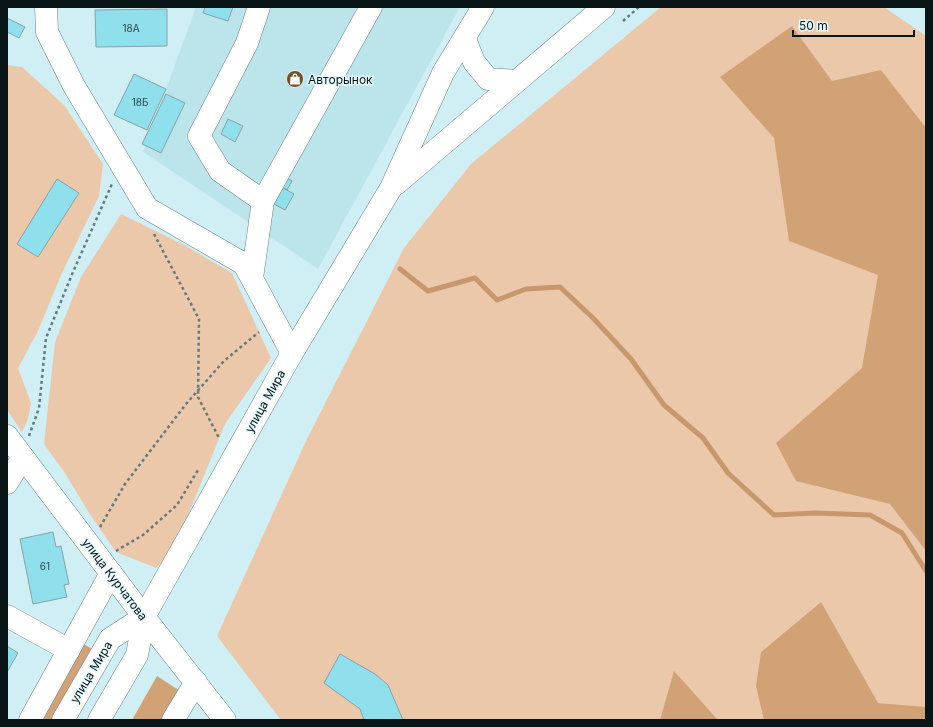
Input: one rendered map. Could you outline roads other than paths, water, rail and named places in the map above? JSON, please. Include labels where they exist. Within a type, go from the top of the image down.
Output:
[{"type":"main road","points":[[46,7],[47,32],[74,86],[147,208],[244,264],[292,353]]},
{"type":"main road","points":[[259,7],[247,43],[199,136],[220,171],[263,201]]},
{"type":"main road","points":[[252,278],[263,201],[372,7]]},
{"type":"main road","points":[[391,188],[443,73],[483,7]]},
{"type":"main road","points":[[391,188],[604,7]]},
{"type":"main road","points":[[465,39],[474,62],[488,80],[517,81]]},
{"type":"main road","name":"улица Мира","points":[[99,720],[137,655],[144,617],[292,353],[391,188]]},
{"type":"main road","name":"улица Курчатова","points":[[7,436],[144,617],[225,720]]},
{"type":"main road","points":[[7,483],[23,457]]},
{"type":"main road","points":[[30,720],[111,573]]},
{"type":"main road","points":[[7,616],[69,650]]},
{"type":"main road","name":"улица Мира","points":[[63,720],[110,639],[144,617]]},
{"type":"main road","points":[[173,720],[196,682]]},
{"type":"waterway","points":[[400,269],[428,291],[475,278],[497,300],[526,289],[560,287],[593,318],[631,359],[664,405],[703,438],[728,473],[774,515],[815,513],[870,515],[902,533],[926,571]]},
{"type":"place","name":"Авторынок","points":[[295,79]]}]
